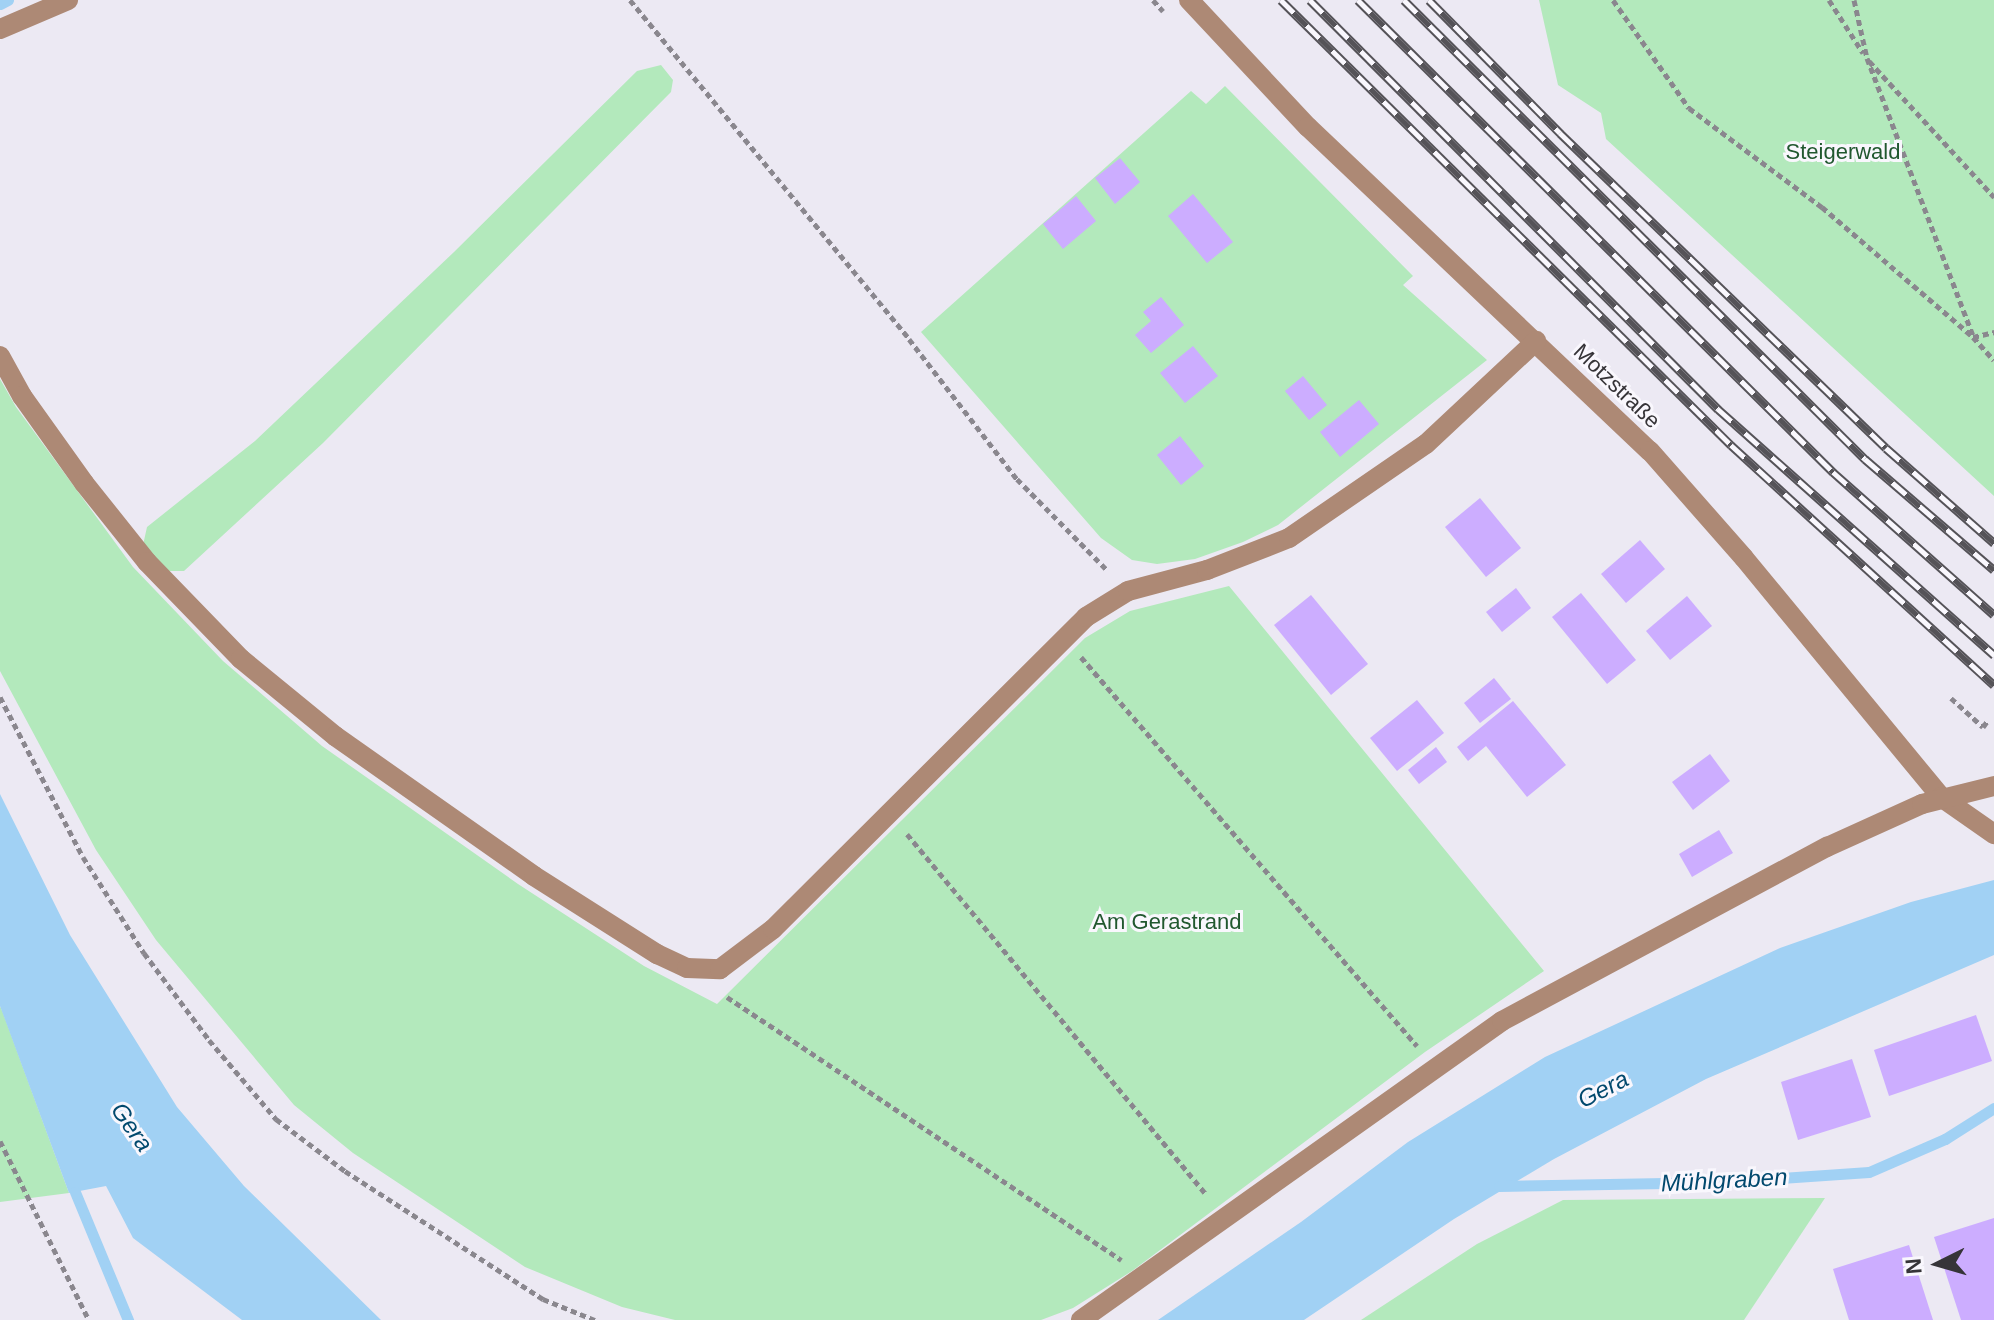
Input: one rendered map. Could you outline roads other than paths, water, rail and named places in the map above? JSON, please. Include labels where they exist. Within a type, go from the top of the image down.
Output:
[{"type":"street","points":[[0,29],[68,0]]},
{"type":"street","name":"Motzstraße","points":[[1189,0],[1308,127],[1650,451],[1744,558],[1941,797],[1990,831]]},
{"type":"street","points":[[0,356],[22,396],[84,483],[147,562],[241,659],[335,736],[534,876],[657,954],[687,968],[720,969],[773,929],[1086,617],[1128,591],[1207,570],[1289,538],[1426,444],[1536,341]]},
{"type":"street","points":[[1081,1320],[1502,1021],[1827,847],[1941,797],[1994,786]]},
{"type":"water","name":"Gera","points":[[0,794],[70,935],[177,1107],[244,1186],[381,1320],[242,1320],[133,1238],[106,1186],[69,1193],[0,1006]]},
{"type":"water","name":"Gera","points":[[1994,880],[1994,955],[1706,1079],[1554,1159],[1454,1219],[1304,1320],[1158,1320],[1301,1222],[1408,1142],[1545,1057],[1780,948],[1911,902]]},
{"type":"waterway","points":[[0,4],[8,0]]},
{"type":"waterway","name":"Mühlgraben","points":[[1499,1186],[1722,1182],[1869,1172],[1945,1139],[1994,1108]]},
{"type":"waterway","points":[[75,1192],[128,1320]]},
{"type":"railway","points":[[1281,0],[1731,445],[1994,685]]},
{"type":"railway","points":[[1310,0],[1718,409],[1994,655]]},
{"type":"railway","points":[[1358,0],[1833,472],[1994,615]]},
{"type":"railway","points":[[1404,0],[1865,459],[1994,570]]},
{"type":"railway","points":[[1429,0],[1560,133],[1886,448],[1994,543]]},
{"type":"park label","name":"Steigerwald","points":[[1843,152]]},
{"type":"park label","name":"Am Gerastrand","points":[[1167,922]]}]
